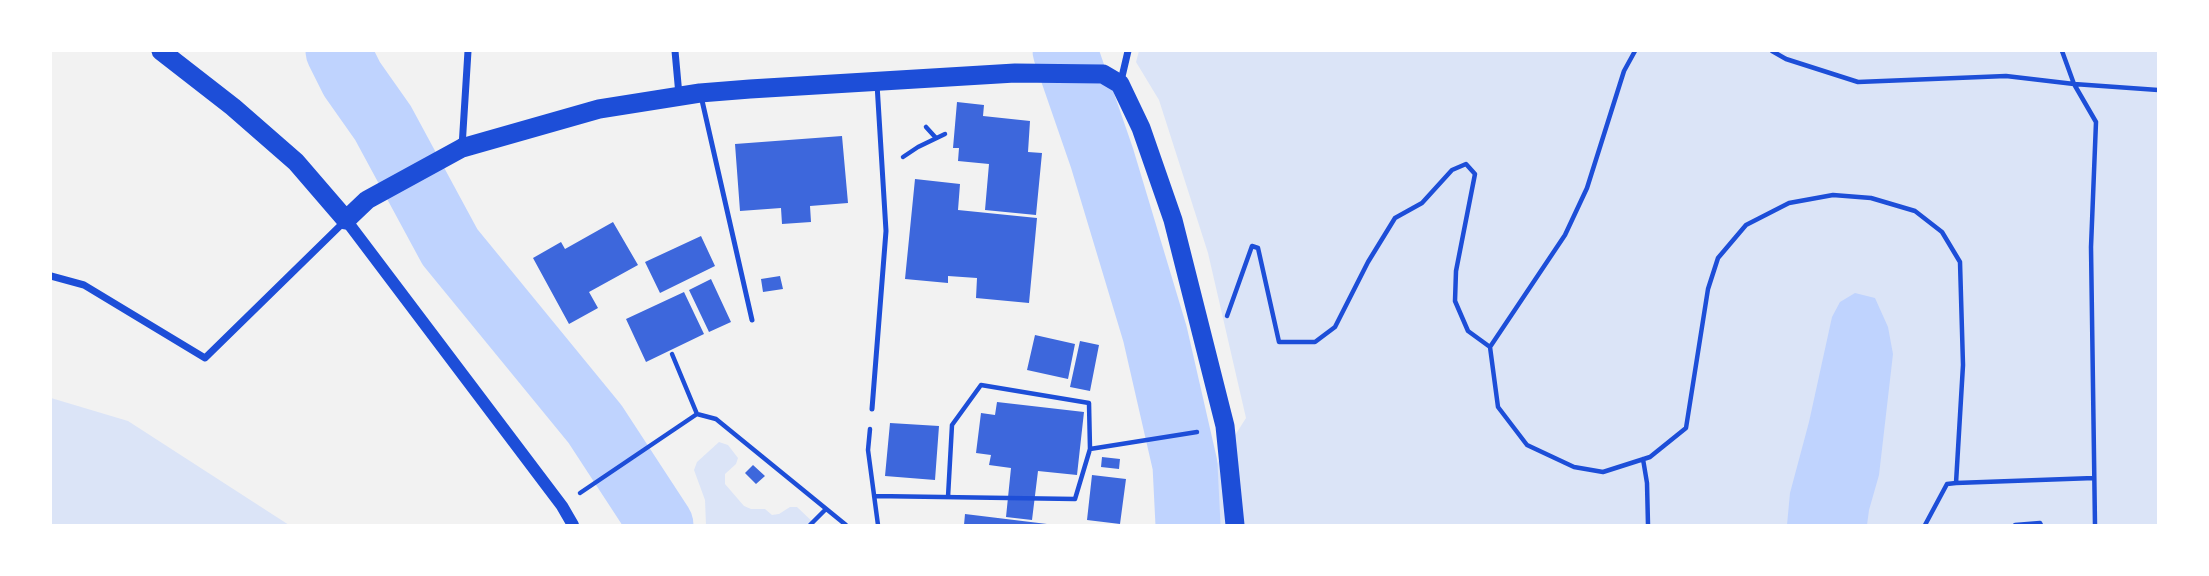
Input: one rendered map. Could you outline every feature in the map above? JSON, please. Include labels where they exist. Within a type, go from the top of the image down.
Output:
[{"type":"highway","points":[[161,51],[233,107],[296,162],[346,220],[367,200],[454,152],[599,109],[700,93],[877,81],[1015,73],[1112,79],[1141,128],[1173,220],[1225,426],[1235,525]]},
{"type":"street","points":[[454,152],[468,51]]},
{"type":"street","points":[[675,51],[679,96]]},
{"type":"street","points":[[1112,79],[1128,51]]},
{"type":"street","points":[[51,276],[84,285],[205,358],[346,220],[562,506],[573,525]]},
{"type":"lane","points":[[872,409],[886,231],[877,81]]},
{"type":"lane","points":[[700,93],[752,320]]},
{"type":"path","points":[[1635,51],[1624,71],[1587,188],[1565,235],[1490,347],[1498,407],[1527,445],[1574,467],[1603,472],[1650,457],[1686,428],[1708,289],[1718,257],[1746,225],[1789,203],[1833,195],[1871,198],[1914,211],[1942,232],[1960,262],[1963,365],[1956,483]]},
{"type":"path","points":[[1772,51],[1786,59],[1858,82],[2006,76],[2074,85],[2158,90]]},
{"type":"path","points":[[2062,51],[2074,85],[2096,122],[2091,247],[2095,525]]},
{"type":"path","points":[[926,127],[936,138]]},
{"type":"path","points":[[882,172],[918,147],[945,134]]},
{"type":"path","points":[[1205,341],[1220,334],[1252,246],[1258,248],[1279,342],[1315,342],[1335,327],[1368,262],[1395,218],[1422,203],[1452,170],[1466,164],[1475,174],[1456,271],[1455,302],[1468,331],[1490,347]]},
{"type":"path","points":[[672,354],[697,414]]},
{"type":"path","points":[[874,496],[1075,499],[1090,449],[1090,403],[981,386],[952,425],[948,497]]},
{"type":"path","points":[[872,409],[868,450],[878,525]]},
{"type":"path","points":[[578,494],[697,414],[716,419],[846,525]]},
{"type":"path","points":[[1090,449],[1199,432]]},
{"type":"path","points":[[1643,459],[1647,483],[1648,525]]},
{"type":"path","points":[[1925,525],[1947,484],[2094,478]]},
{"type":"path","points":[[810,525],[826,509]]},
{"type":"path","points":[[2015,525],[2041,525]]},
{"type":"shaded area","points":[[1139,51],[2158,51],[2158,525],[1202,525],[1201,489],[1246,418],[1208,253],[1159,100],[1136,62]]},
{"type":"shaded area","points":[[51,398],[128,421],[289,525],[51,525]]},
{"type":"shaded area","points":[[719,442],[728,445],[738,458],[736,464],[725,474],[725,484],[744,506],[765,509],[772,515],[790,507],[797,507],[816,525],[706,525],[705,500],[694,470],[697,462]]},
{"type":"water","points":[[1855,293],[1875,298],[1888,327],[1893,354],[1879,475],[1867,525],[1787,525],[1790,493],[1832,317],[1840,302]]},
{"type":"building","points":[[957,102],[984,105],[983,116],[1030,121],[1028,152],[1042,153],[1036,215],[985,210],[989,164],[958,161],[959,148],[953,148]]},
{"type":"building","points":[[842,136],[848,203],[810,206],[811,222],[782,224],[781,208],[740,211],[735,144]]},
{"type":"building","points":[[915,179],[960,184],[958,210],[1037,218],[1029,303],[976,298],[977,278],[948,276],[948,283],[905,279]]},
{"type":"building","points":[[613,222],[638,265],[589,292],[598,308],[569,324],[533,258],[561,242],[565,249]]},
{"type":"building","points":[[701,236],[715,266],[660,293],[645,262]]},
{"type":"building","points":[[780,276],[783,289],[763,292],[761,279]]},
{"type":"building","points":[[711,279],[731,322],[709,332],[689,290]]},
{"type":"building","points":[[684,292],[704,334],[646,362],[626,319]]},
{"type":"building","points":[[1035,335],[1075,344],[1068,379],[1027,370]]},
{"type":"building","points":[[1080,341],[1099,345],[1090,391],[1070,387]]},
{"type":"building","points":[[997,402],[1084,412],[1077,475],[1038,471],[1032,520],[1006,517],[1011,468],[989,465],[991,455],[976,453],[981,413],[995,415]]},
{"type":"building","points":[[890,423],[939,426],[935,480],[885,476]]},
{"type":"building","points":[[1102,457],[1120,459],[1119,469],[1101,467]]},
{"type":"building","points":[[753,465],[765,476],[756,484],[745,473]]},
{"type":"building","points":[[1092,475],[1126,479],[1120,524],[1087,520]]},
{"type":"building","points":[[965,514],[1047,524],[1047,525],[964,525]]},
{"type":"waterway","points":[[338,51],[352,79],[383,123],[450,247],[595,424],[661,525]]},
{"type":"waterway","points":[[1065,51],[1102,158],[1155,334],[1185,465],[1188,525]]}]
